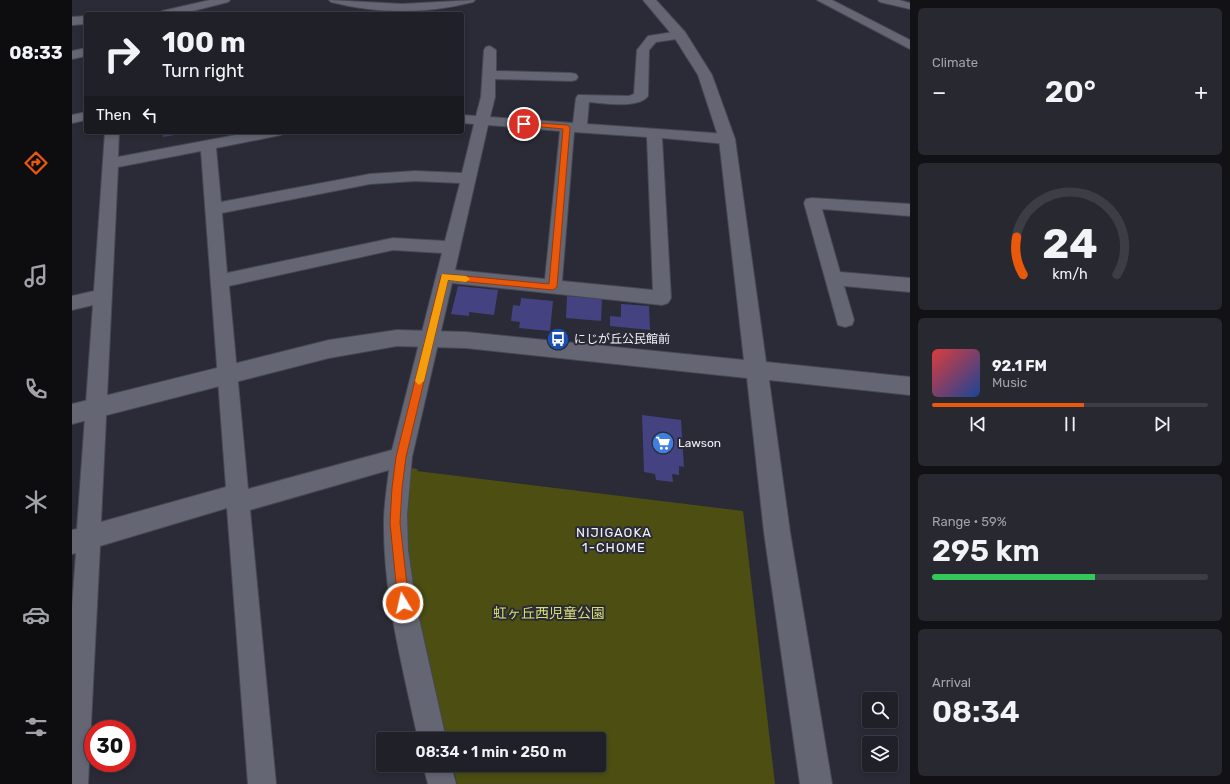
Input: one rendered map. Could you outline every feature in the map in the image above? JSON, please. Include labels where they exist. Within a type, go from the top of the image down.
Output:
[{"type":"street","points":[[174,12],[224,0]]},
{"type":"street","points":[[335,0],[363,6],[382,8],[440,5],[469,0]]},
{"type":"street","points":[[649,0],[680,34],[705,75],[727,139],[777,532],[816,784]]},
{"type":"street","points":[[823,0],[910,45]]},
{"type":"street","points":[[884,0],[910,6]]},
{"type":"street","points":[[72,21],[84,20]]},
{"type":"street","points":[[553,287],[573,127],[583,98],[630,100],[641,96],[643,50],[652,40],[680,34]]},
{"type":"street","points":[[431,732],[400,588],[395,523],[397,488],[401,457],[488,97],[490,50]]},
{"type":"street","points":[[72,55],[84,52]]},
{"type":"street","points":[[489,75],[553,71],[571,77]]},
{"type":"street","points":[[72,119],[84,116]]},
{"type":"street","points":[[464,119],[727,139]]},
{"type":"street","points":[[74,784],[80,540],[96,408],[112,134]]},
{"type":"street","points":[[111,163],[266,134]]},
{"type":"street","points":[[445,276],[662,298],[654,134]]},
{"type":"street","points":[[208,145],[262,784]]},
{"type":"street","points":[[214,209],[370,179],[415,176],[468,178]]},
{"type":"street","points":[[845,320],[812,203],[910,210]]},
{"type":"street","points":[[220,281],[393,244],[452,247]]},
{"type":"street","points":[[834,278],[910,285]]},
{"type":"street","points":[[72,303],[103,296]]},
{"type":"street","points":[[72,414],[365,342],[397,338],[466,340],[910,386]]},
{"type":"street","points":[[80,540],[401,457]]},
{"type":"street","points":[[439,772],[442,784]]},
{"type":"green space","name":"虹ヶ丘西児童公園","points":[[411,468],[418,469],[417,471],[743,511],[775,784],[457,784],[454,772],[606,772],[606,732],[445,732],[422,639],[408,563],[406,521]]},
{"type":"building","points":[[163,134],[181,134],[163,137]]},
{"type":"building","points":[[458,286],[498,290],[494,315],[469,312],[469,316],[451,314]]},
{"type":"building","points":[[567,296],[602,299],[601,321],[566,318]]},
{"type":"building","points":[[521,298],[553,301],[550,331],[519,328],[520,322],[511,321],[513,305],[520,306]]},
{"type":"building","points":[[621,304],[649,306],[650,330],[610,326],[610,316],[621,317]]},
{"type":"building","name":"Lawson","points":[[642,415],[681,420],[684,467],[679,466],[679,475],[672,474],[673,482],[656,480],[655,474],[644,472]]},
{"type":"slow traffic","points":[[419,381],[445,276],[466,279]]},
{"type":"place","name":"にじが丘公民館前","points":[[558,339]]},
{"type":"place","name":"Lawson","points":[[663,443]]},
{"type":"district","name":"NIJIGAOKA 1-CHOME","points":[[614,540]]},
{"type":"route","points":[[403,603],[400,588],[395,523],[397,488],[401,457],[445,276],[553,287],[567,127],[524,124]]}]
